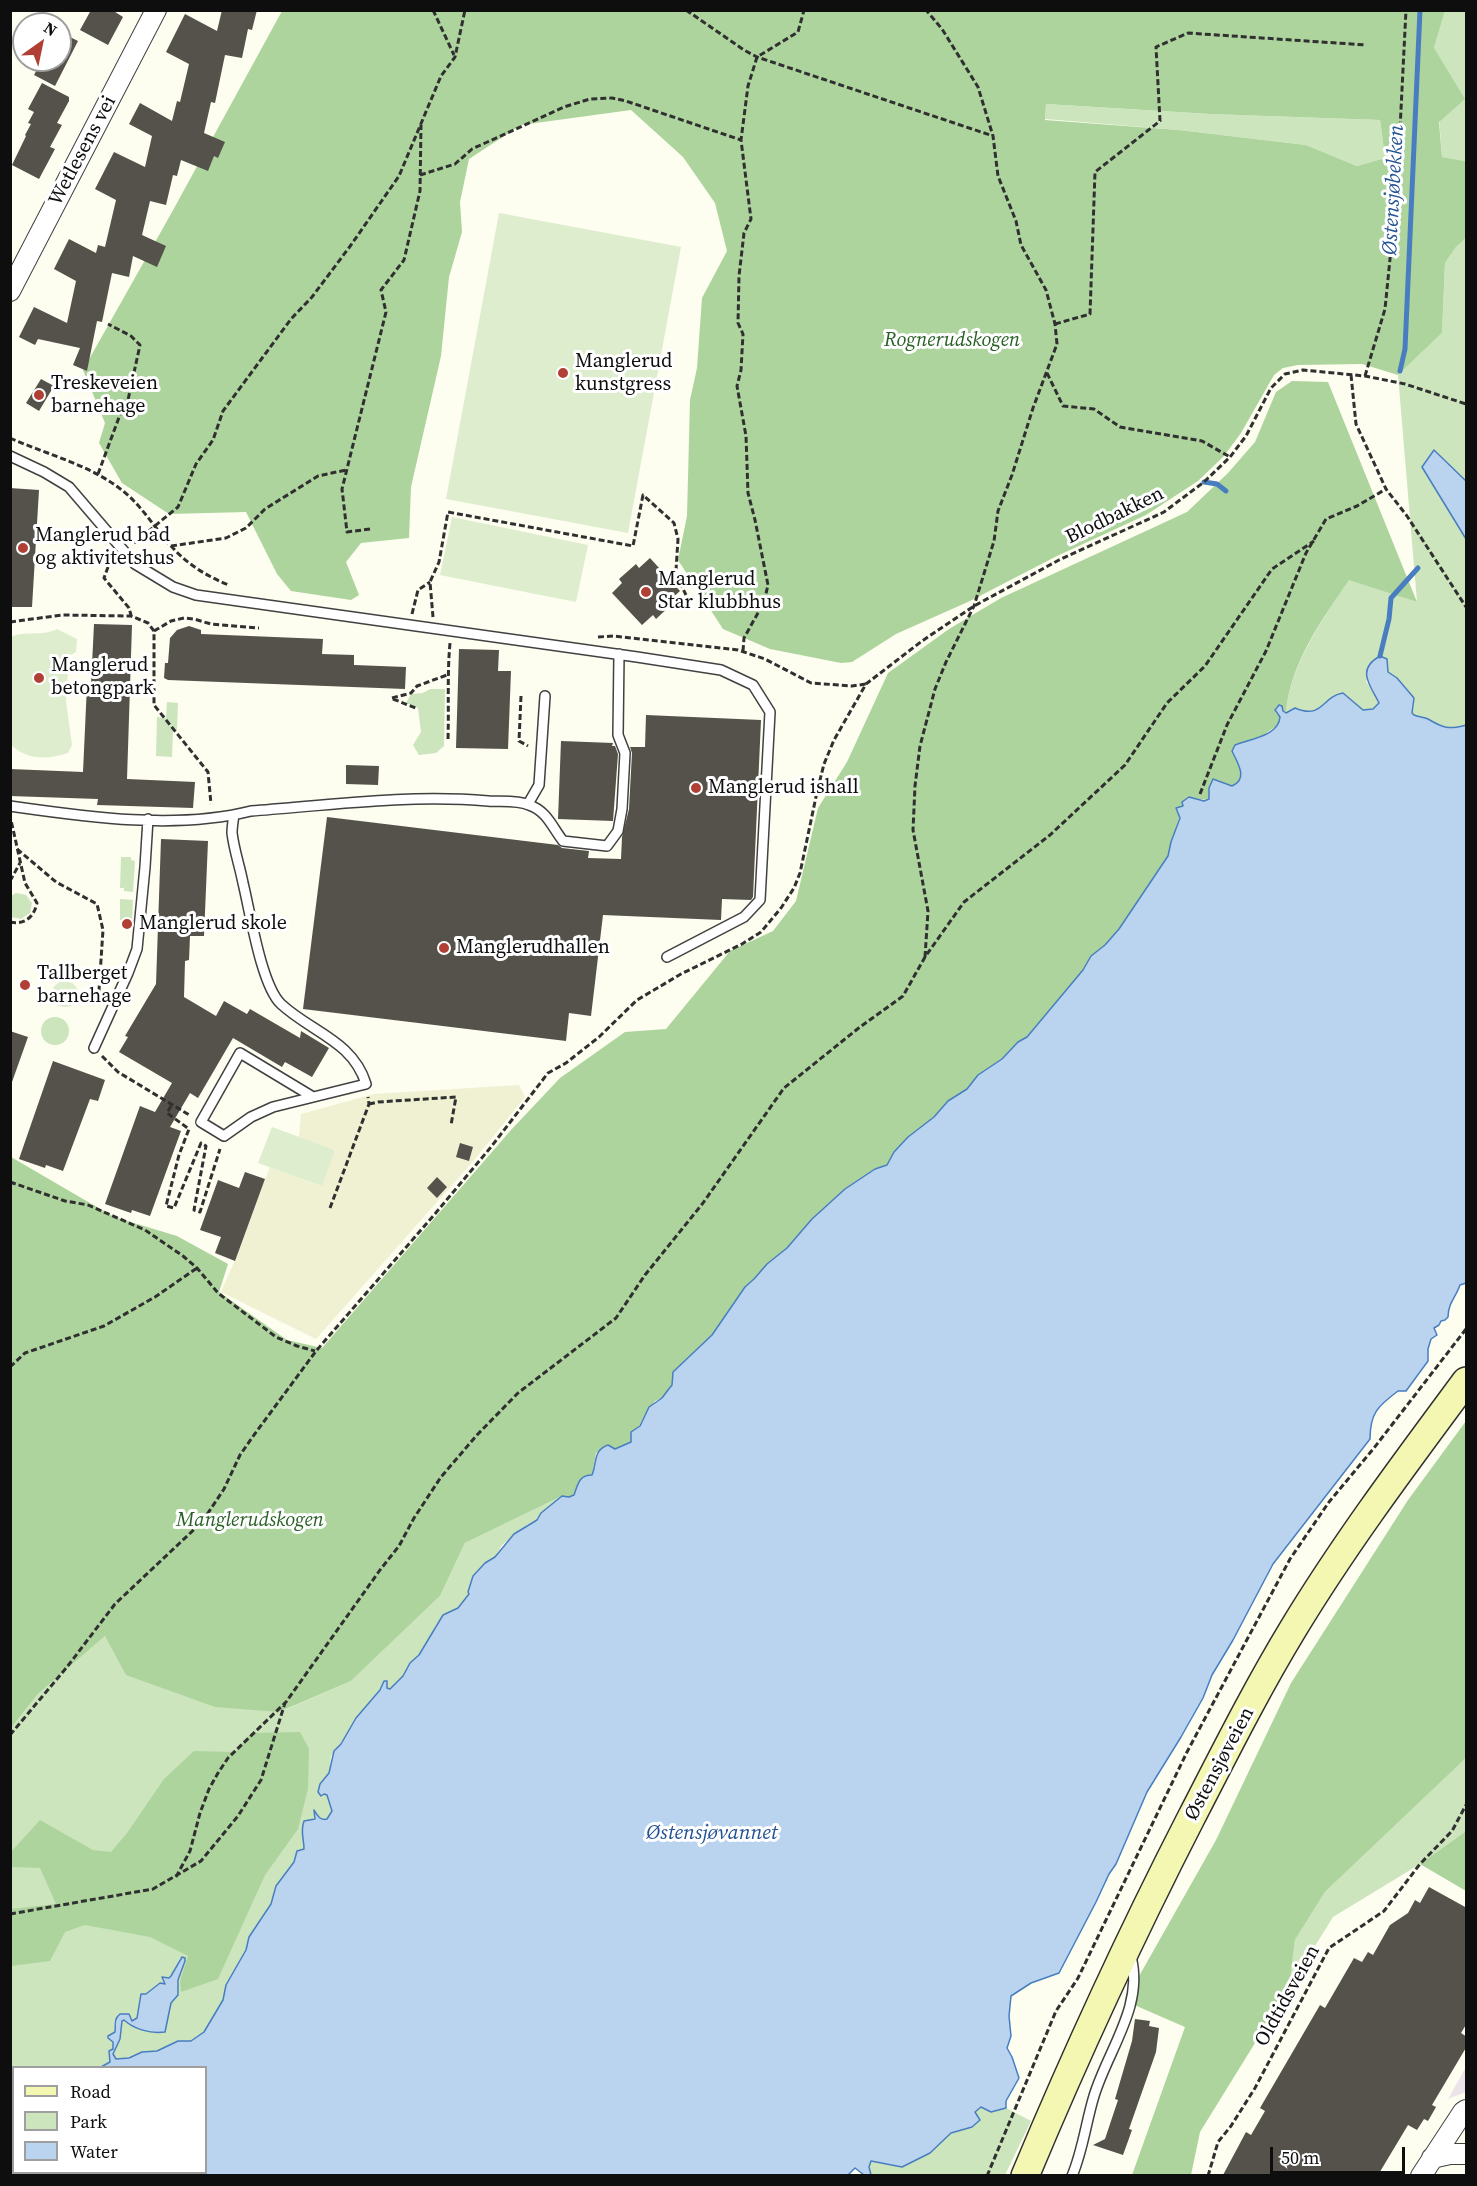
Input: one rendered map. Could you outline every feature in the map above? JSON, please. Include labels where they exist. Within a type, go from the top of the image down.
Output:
[{"type":"main road","name":"Østensjøveien","points":[[1025,2175],[1087,2034],[1129,1946],[1211,1780],[1293,1630],[1325,1578],[1383,1494],[1467,1381]]},
{"type":"street","name":"Wetlesens vei","points":[[10,291],[156,10]]},
{"type":"street","points":[[1421,2175],[1463,2112],[1467,2110]]},
{"type":"street","points":[[1432,2158],[1450,2154],[1467,2154]]},
{"type":"lane","points":[[10,456],[44,472],[69,488],[135,564],[172,587],[196,595],[722,670],[753,685],[770,712],[760,900],[744,917],[667,957]]},
{"type":"lane","points":[[10,806],[76,815],[189,820],[251,811],[432,798],[528,804],[541,811],[562,841],[607,846],[618,831],[626,753],[618,735],[619,654]]},
{"type":"lane","points":[[528,804],[539,785],[545,696]]},
{"type":"lane","points":[[234,815],[232,832],[257,941],[271,989],[280,1003],[340,1045],[354,1058],[362,1071],[366,1084],[273,1107],[251,1117],[224,1136],[201,1122],[240,1053],[313,1097]]},
{"type":"lane","points":[[94,1048],[137,949],[148,819]]},
{"type":"lane","points":[[1072,2175],[1079,2157],[1095,2093],[1133,1998],[1134,1976],[1129,1946]]},
{"type":"path","points":[[433,10],[454,57]]},
{"type":"path","points":[[129,547],[178,507],[196,464],[213,441],[223,411],[291,319],[312,297],[351,245],[399,176],[441,76],[454,57],[465,10]]},
{"type":"path","points":[[686,10],[757,57],[993,136]]},
{"type":"path","points":[[592,637],[614,636],[743,651],[744,638],[764,602],[768,585],[748,493],[746,436],[737,386],[741,370],[743,334],[738,323],[739,276],[744,233],[750,219],[741,140],[748,86],[757,57],[798,32],[804,10]]},
{"type":"path","points":[[925,957],[928,911],[913,830],[920,746],[935,689],[974,606],[994,541],[998,511],[1057,344],[1055,324],[1046,290],[1021,245],[1016,220],[998,176],[993,136],[978,87],[942,29],[926,10]]},
{"type":"path","points":[[1365,376],[1385,309],[1397,189],[1406,10]]},
{"type":"path","points":[[1055,324],[1090,314],[1095,172],[1160,121],[1156,47],[1188,33],[1366,45]]},
{"type":"path","points":[[420,175],[455,164],[472,149],[564,107],[590,99],[612,98],[626,101],[741,140]]},
{"type":"path","points":[[370,529],[347,532],[342,489],[386,312],[381,290],[404,260],[420,191],[421,123]]},
{"type":"path","points":[[98,474],[121,412],[128,400],[140,345],[131,336],[108,324]]},
{"type":"path","name":"Blodbakken","points":[[743,651],[765,659],[811,683],[852,686],[866,684],[922,641],[974,606],[1059,560],[1164,512],[1204,482],[1230,457],[1246,435],[1271,388],[1285,374],[1303,370],[1351,375]]},
{"type":"path","points":[[1047,373],[1064,406],[1094,409],[1120,427],[1202,441],[1230,457]]},
{"type":"path","points":[[1467,404],[1405,384],[1351,375],[1356,424],[1386,489],[1407,516],[1467,607]]},
{"type":"path","points":[[10,438],[98,474],[123,491],[171,546],[203,573],[231,586]]},
{"type":"path","points":[[171,546],[226,538],[246,528],[265,509],[318,476],[347,470]]},
{"type":"path","points":[[1200,794],[1227,725],[1266,651],[1302,560],[1326,519],[1357,506],[1386,489]]},
{"type":"path","points":[[412,625],[415,597],[418,590],[430,582],[439,562],[448,512],[633,546],[643,495],[674,522],[678,539],[676,570],[687,595]]},
{"type":"path","points":[[176,1877],[190,1851],[200,1813],[218,1773],[228,1758],[286,1701],[399,1546],[441,1477],[477,1435],[518,1394],[615,1318],[645,1275],[703,1203],[784,1088],[903,996],[925,957],[964,902],[1050,835],[1125,765],[1167,703],[1205,666],[1272,569],[1314,541]]},
{"type":"path","points":[[115,558],[104,578],[129,608],[131,616]]},
{"type":"path","points":[[430,582],[433,598],[432,628]]},
{"type":"path","points":[[10,622],[62,615],[131,616],[148,623],[154,632],[154,705],[208,772],[212,818]]},
{"type":"path","points":[[154,632],[171,621],[184,618],[211,624],[259,628]]},
{"type":"path","points":[[448,738],[450,694],[447,675],[450,641]]},
{"type":"path","points":[[418,709],[392,699],[411,693],[417,686],[447,675]]},
{"type":"path","points":[[521,696],[519,741],[542,753]]},
{"type":"path","points":[[10,818],[25,883],[37,903],[35,912],[30,918],[23,922],[10,922]]},
{"type":"path","points":[[17,849],[56,882],[97,904],[103,930],[97,1013]]},
{"type":"path","points":[[10,881],[21,862]]},
{"type":"path","points":[[10,1735],[120,1598],[202,1522],[224,1489],[249,1442],[316,1351],[435,1215],[548,1073],[566,1063],[599,1036],[637,1000]]},
{"type":"path","points":[[94,1048],[118,1072],[201,1122]]},
{"type":"path","points":[[330,1208],[369,1104],[366,1084]]},
{"type":"path","points":[[369,1104],[456,1097],[451,1125]]},
{"type":"path","points":[[172,1106],[167,1113],[189,1130],[179,1155],[166,1206],[174,1208],[201,1143],[206,1146],[194,1210],[200,1212],[224,1136]]},
{"type":"path","points":[[10,1182],[65,1201],[88,1205],[145,1230],[197,1268],[218,1293],[276,1337],[316,1351]]},
{"type":"path","points":[[10,1366],[25,1353],[104,1326],[155,1297],[197,1268]]},
{"type":"path","points":[[10,1914],[153,1889],[201,1861],[238,1816],[261,1780],[286,1701]]},
{"type":"path","name":"Oldtidsveien","points":[[1208,2175],[1218,2142],[1255,2088],[1329,1948],[1384,1911],[1420,1864],[1452,1831],[1467,1805]]},
{"type":"shaded area","points":[[1466,2067],[1466,2092],[1448,2099]]},
{"type":"green space","name":"Rognerudskogen","points":[[282,11],[1445,11],[1434,48],[1465,99],[1439,122],[1442,157],[1465,161],[1466,238],[1456,247],[1445,263],[1442,333],[1398,375],[1362,364],[1298,365],[1283,368],[1274,375],[1241,433],[1224,456],[1198,481],[1146,515],[1057,556],[970,601],[896,634],[852,662],[841,663],[770,649],[723,629],[678,560],[687,516],[690,400],[697,368],[702,298],[727,251],[715,203],[683,157],[631,110],[521,125],[469,159],[460,202],[462,232],[449,277],[441,356],[411,487],[409,538],[361,543],[346,562],[359,595],[351,600],[291,591],[277,574],[246,512],[169,514],[122,483],[99,443],[105,423],[83,370]],"holes":[[[1046,104],[1210,114],[1380,120],[1385,158],[1357,166],[1306,145],[1179,130],[1045,120]]]},
{"type":"green space","points":[[1445,11],[1466,11],[1466,173],[1465,161],[1442,157],[1434,48]]},
{"type":"green space","points":[[1046,104],[1210,114],[1380,120],[1385,158],[1357,166],[1306,145],[1179,130],[1045,119]]},
{"type":"green space","name":"Manglerud kunstgress","points":[[499,213],[681,247],[628,533],[446,499]]},
{"type":"green space","points":[[1466,238],[1466,481],[1435,450],[1423,467],[1466,539],[1466,725],[1446,727],[1414,715],[1411,695],[1388,672],[1387,659],[1366,681],[1379,703],[1373,709],[1363,710],[1343,693],[1314,711],[1295,710],[1286,713],[1294,677],[1301,659],[1349,579],[1417,602],[1398,375],[1442,333],[1445,263],[1456,247]]},
{"type":"green space","name":"Manglerudskogen","points":[[1292,381],[1328,382],[1417,602],[1349,580],[1318,626],[1301,659],[1289,695],[1286,713],[1279,706],[1276,707],[1275,712],[1280,717],[1279,724],[1258,739],[1236,744],[1233,748],[1241,774],[1237,783],[1232,786],[1218,780],[1208,798],[1189,797],[1182,802],[1183,806],[1171,842],[1169,856],[1119,929],[1091,956],[1083,970],[1027,1037],[1018,1042],[1002,1059],[978,1075],[967,1089],[948,1101],[934,1117],[908,1137],[894,1152],[887,1165],[875,1169],[845,1189],[812,1219],[787,1248],[767,1264],[745,1287],[712,1335],[673,1372],[672,1385],[645,1414],[631,1442],[615,1449],[608,1445],[596,1453],[592,1475],[578,1483],[574,1495],[562,1496],[465,1543],[440,1596],[351,1681],[279,1712],[215,1707],[126,1675],[105,1636],[38,1694],[11,1728],[11,1157],[114,1217],[177,1236],[228,1264],[219,1292],[287,1340],[322,1348],[511,1130],[560,1078],[625,1032],[666,1029],[730,951],[773,931],[796,901],[818,808],[847,762],[888,673],[949,629],[1001,598],[1187,512],[1228,473],[1255,442],[1276,392]]},
{"type":"green space","points":[[452,517],[588,545],[576,602],[440,575]]},
{"type":"green space","name":"Manglerud betongpark","points":[[57,629],[77,639],[76,652],[69,656],[66,701],[72,745],[68,753],[45,758],[31,756],[11,745],[11,637],[45,633]]},
{"type":"green space","points":[[430,689],[445,689],[444,746],[436,753],[419,755],[413,745],[421,732],[418,708],[406,703],[411,694],[423,693]]},
{"type":"green space","points":[[167,702],[178,703],[177,730],[173,730],[172,757],[156,756],[157,717],[166,718]]},
{"type":"green space","points":[[121,857],[131,857],[131,860],[135,861],[133,892],[120,888]]},
{"type":"green space","points":[[16,893],[26,895],[32,903],[30,913],[21,919],[11,917],[11,896]]},
{"type":"green space","points":[[120,899],[133,900],[132,921],[120,920]]},
{"type":"green space","points":[[65,981],[74,985],[78,994],[74,1003],[65,1007],[56,1003],[52,994],[56,985]]},
{"type":"green space","points":[[55,1017],[65,1021],[69,1031],[65,1041],[55,1045],[45,1041],[41,1031],[45,1021]]},
{"type":"green space","points":[[519,1085],[525,1097],[475,1159],[316,1339],[221,1292],[270,1167],[321,1186],[335,1150],[299,1137],[301,1114],[374,1094]]},
{"type":"green space","points":[[272,1127],[335,1150],[322,1186],[258,1163]]},
{"type":"green space","points":[[1466,1421],[1466,1758],[1325,1892],[1295,1940],[1289,1988],[1200,2132],[1191,2175],[1132,2175],[1185,2027],[1125,2001],[1216,1840],[1291,1683],[1408,1500]]},
{"type":"green space","points":[[562,1496],[541,1513],[537,1520],[502,1545],[495,1557],[476,1572],[468,1592],[470,1594],[458,1608],[449,1612],[435,1626],[433,1635],[403,1676],[390,1689],[383,1684],[356,1718],[331,1756],[329,1773],[318,1789],[327,1795],[332,1810],[327,1819],[323,1819],[314,1810],[304,1849],[297,1851],[294,1862],[276,1886],[271,1904],[249,1937],[246,1950],[226,1985],[223,2000],[204,2032],[191,2041],[178,2041],[157,2051],[142,2052],[129,2058],[116,2059],[113,2054],[120,2039],[124,2020],[143,2030],[165,2031],[171,2003],[175,1999],[178,1980],[185,1961],[180,1958],[171,1976],[162,1977],[165,1984],[159,1983],[145,1994],[138,2018],[132,2021],[129,2014],[118,2016],[114,2021],[115,2032],[111,2033],[113,2049],[109,2052],[111,2062],[103,2066],[12,2066],[11,2072],[11,1728],[38,1694],[106,1635],[280,1712],[351,1681],[440,1596],[465,1543]]},
{"type":"green space","points":[[300,1732],[309,1749],[308,1789],[298,1829],[265,1875],[218,1979],[181,1992],[180,1981],[188,1956],[150,1937],[85,1925],[65,1932],[50,1961],[11,1966],[11,1909],[56,1904],[40,1868],[11,1867],[11,1852],[40,1820],[93,1850],[111,1852],[164,1779],[194,1751],[235,1752],[251,1733]]},
{"type":"green space","points":[[1466,1758],[1466,1831],[1420,1864],[1333,1917],[1289,1988],[1295,1940],[1325,1892]]},
{"type":"green space","points":[[1466,1831],[1466,1891],[1420,1864]]},
{"type":"green space","points":[[981,2107],[991,2112],[1006,2108],[1031,2121],[1005,2175],[871,2175],[869,2167],[871,2161],[902,2167],[930,2153],[951,2133],[972,2127],[980,2120],[975,2112]]},
{"type":"water","points":[[1434,450],[1466,481],[1466,539],[1422,467]]},
{"type":"water","name":"Østensjøvannet","points":[[1380,656],[1387,659],[1388,672],[1397,678],[1414,698],[1412,713],[1414,715],[1446,727],[1466,725],[1466,1283],[1460,1285],[1448,1317],[1434,1328],[1437,1335],[1431,1339],[1428,1361],[1406,1391],[1398,1391],[1376,1411],[1370,1430],[1370,1439],[1273,1564],[1212,1675],[1203,1698],[1147,1792],[1116,1864],[1059,1973],[1031,1983],[1011,1996],[1009,2016],[1011,2036],[1007,2048],[1019,2078],[1006,2101],[1006,2108],[991,2112],[981,2107],[975,2112],[980,2120],[972,2127],[951,2133],[930,2153],[902,2167],[871,2161],[869,2167],[871,2175],[864,2175],[855,2168],[847,2176],[11,2175],[10,2072],[12,2071],[12,2174],[207,2174],[207,2066],[103,2066],[110,2062],[109,2051],[113,2049],[113,2042],[108,2036],[115,2032],[118,2016],[129,2014],[132,2021],[137,2018],[141,1994],[146,1994],[160,1983],[165,1984],[162,1977],[171,1976],[182,1957],[185,1961],[178,1980],[178,1995],[171,2003],[165,2032],[143,2030],[124,2020],[120,2039],[113,2054],[116,2059],[129,2058],[142,2052],[157,2051],[178,2041],[191,2041],[204,2032],[223,2000],[226,1985],[246,1950],[249,1937],[271,1904],[276,1886],[294,1862],[297,1851],[304,1849],[302,1832],[304,1821],[315,1819],[314,1810],[322,1819],[327,1819],[332,1811],[327,1795],[321,1796],[318,1792],[320,1784],[329,1773],[334,1751],[341,1744],[356,1718],[380,1690],[384,1681],[387,1681],[387,1688],[390,1689],[419,1655],[443,1615],[458,1608],[469,1594],[473,1576],[485,1563],[495,1557],[514,1534],[537,1520],[541,1513],[562,1496],[574,1495],[582,1478],[592,1475],[598,1454],[603,1447],[608,1445],[615,1449],[631,1442],[631,1432],[640,1426],[649,1407],[662,1398],[672,1385],[673,1372],[712,1335],[745,1287],[767,1264],[787,1248],[812,1219],[845,1189],[875,1169],[887,1165],[894,1152],[908,1137],[934,1117],[948,1101],[967,1089],[978,1075],[1002,1059],[1018,1042],[1027,1037],[1083,970],[1091,956],[1119,929],[1168,856],[1180,818],[1176,808],[1183,806],[1182,802],[1189,797],[1204,801],[1209,799],[1209,788],[1213,779],[1232,786],[1240,779],[1239,765],[1232,751],[1235,745],[1275,729],[1280,717],[1275,710],[1279,705],[1286,713],[1295,708],[1311,711],[1343,693],[1363,710],[1373,709],[1379,703],[1367,678],[1368,667]]},
{"type":"building","points":[[91,10],[112,10],[123,17],[108,45],[80,30]]},
{"type":"building","points":[[222,10],[257,10],[252,30],[248,29],[242,58],[225,55],[215,103],[211,102],[204,133],[225,142],[218,158],[214,156],[208,171],[181,160],[177,176],[173,175],[166,205],[150,201],[142,235],[166,246],[157,267],[133,256],[129,277],[112,273],[102,322],[97,321],[87,371],[73,365],[80,348],[38,339],[35,345],[19,337],[34,307],[67,323],[76,281],[54,269],[69,239],[96,253],[98,245],[105,247],[116,200],[95,189],[114,152],[145,167],[152,136],[129,124],[140,103],[172,121],[177,101],[180,102],[189,64],[166,52],[185,14],[217,31]]},
{"type":"building","points":[[72,38],[78,41],[72,53]]},
{"type":"building","points":[[36,72],[62,72],[55,86],[34,75]]},
{"type":"building","points":[[42,83],[69,97],[69,101],[57,123],[62,125],[50,147],[55,149],[39,179],[12,165],[31,124],[28,123],[34,112],[28,109]]},
{"type":"building","points":[[41,379],[54,386],[39,411],[26,403]]},
{"type":"building","name":"Manglerud bad og aktivitetshus","points":[[10,488],[39,490],[32,607],[10,607]]},
{"type":"building","name":"Manglerud Star klubbhus","points":[[650,558],[680,591],[669,601],[672,604],[656,619],[653,615],[642,625],[612,593],[622,583],[619,579],[636,564],[639,568]]},
{"type":"building","points":[[94,624],[132,625],[127,779],[195,782],[193,808],[97,805],[98,799],[10,796],[10,769],[83,772],[87,685],[91,685]]},
{"type":"building","points":[[189,626],[201,630],[201,634],[323,639],[322,654],[354,655],[354,665],[406,667],[405,689],[168,680],[164,678],[170,638],[177,630]]},
{"type":"building","points":[[459,649],[499,650],[498,671],[511,671],[508,749],[456,748]]},
{"type":"building","name":"Manglerudhallen","points":[[646,715],[761,720],[753,897],[751,900],[722,899],[721,920],[603,915],[591,1016],[569,1013],[566,1041],[303,1009],[327,817],[558,845],[562,848],[589,851],[588,858],[621,859],[622,837],[629,809],[632,753],[630,747],[645,747]]},
{"type":"building","points":[[561,741],[613,743],[612,746],[615,746],[618,754],[613,821],[558,819]]},
{"type":"building","points":[[346,765],[379,766],[378,785],[346,784]]},
{"type":"building","points":[[161,839],[208,841],[204,936],[190,936],[189,960],[185,961],[184,997],[216,1016],[224,1001],[247,1014],[250,1009],[300,1038],[301,1031],[329,1048],[312,1077],[285,1062],[282,1067],[233,1038],[198,1098],[190,1093],[170,1127],[181,1131],[150,1216],[132,1210],[131,1213],[105,1204],[140,1106],[155,1112],[172,1083],[119,1052],[128,1037],[125,1036],[156,984]]},
{"type":"building","points":[[10,1031],[28,1037],[12,1082],[10,1081]]},
{"type":"building","points":[[53,1061],[105,1080],[98,1101],[90,1099],[63,1171],[46,1165],[45,1168],[19,1159]]},
{"type":"building","points":[[460,1143],[473,1147],[469,1161],[456,1157]]},
{"type":"building","points":[[245,1172],[265,1179],[235,1261],[215,1253],[221,1237],[200,1230],[218,1180],[239,1188]]},
{"type":"building","points":[[437,1177],[447,1187],[437,1198],[427,1188]]},
{"type":"building","points":[[1429,1887],[1467,1908],[1467,2023],[1461,2033],[1467,2037],[1467,2046],[1432,2105],[1436,2107],[1428,2121],[1424,2119],[1417,2130],[1408,2125],[1378,2175],[1223,2175],[1246,2132],[1251,2135],[1265,2111],[1260,2108],[1320,2005],[1325,2008],[1354,1958],[1362,1962],[1368,1952],[1373,1955],[1390,1925],[1408,1913],[1415,1900],[1420,1903]]},
{"type":"building","points":[[1135,2019],[1150,2021],[1149,2026],[1159,2028],[1156,2052],[1129,2129],[1132,2130],[1123,2155],[1093,2145],[1105,2139],[1118,2100],[1115,2099],[1132,2041]]},
{"type":"waterway","name":"Østensjøbekken","points":[[1400,371],[1405,349],[1420,10]]},
{"type":"waterway","points":[[1204,482],[1217,484],[1226,491]]},
{"type":"waterway","name":"Østensjøbekken","points":[[1380,656],[1389,619],[1391,598],[1418,568]]},
{"type":"place","name":"Manglerud kunstgress","points":[[563,373]]},
{"type":"place","name":"Treskeveien barnehage","points":[[39,395]]},
{"type":"place","name":"Manglerud bad og aktivitetshus","points":[[23,548]]},
{"type":"place","name":"Manglerud Star klubbhus","points":[[646,592]]},
{"type":"place","name":"Manglerud betongpark","points":[[39,678]]},
{"type":"place","name":"Manglerud ishall","points":[[696,788]]},
{"type":"place","name":"Manglerud skole","points":[[127,924]]},
{"type":"place","name":"Manglerudhallen","points":[[444,948]]},
{"type":"place","name":"Tallberget barnehage","points":[[25,985]]}]
